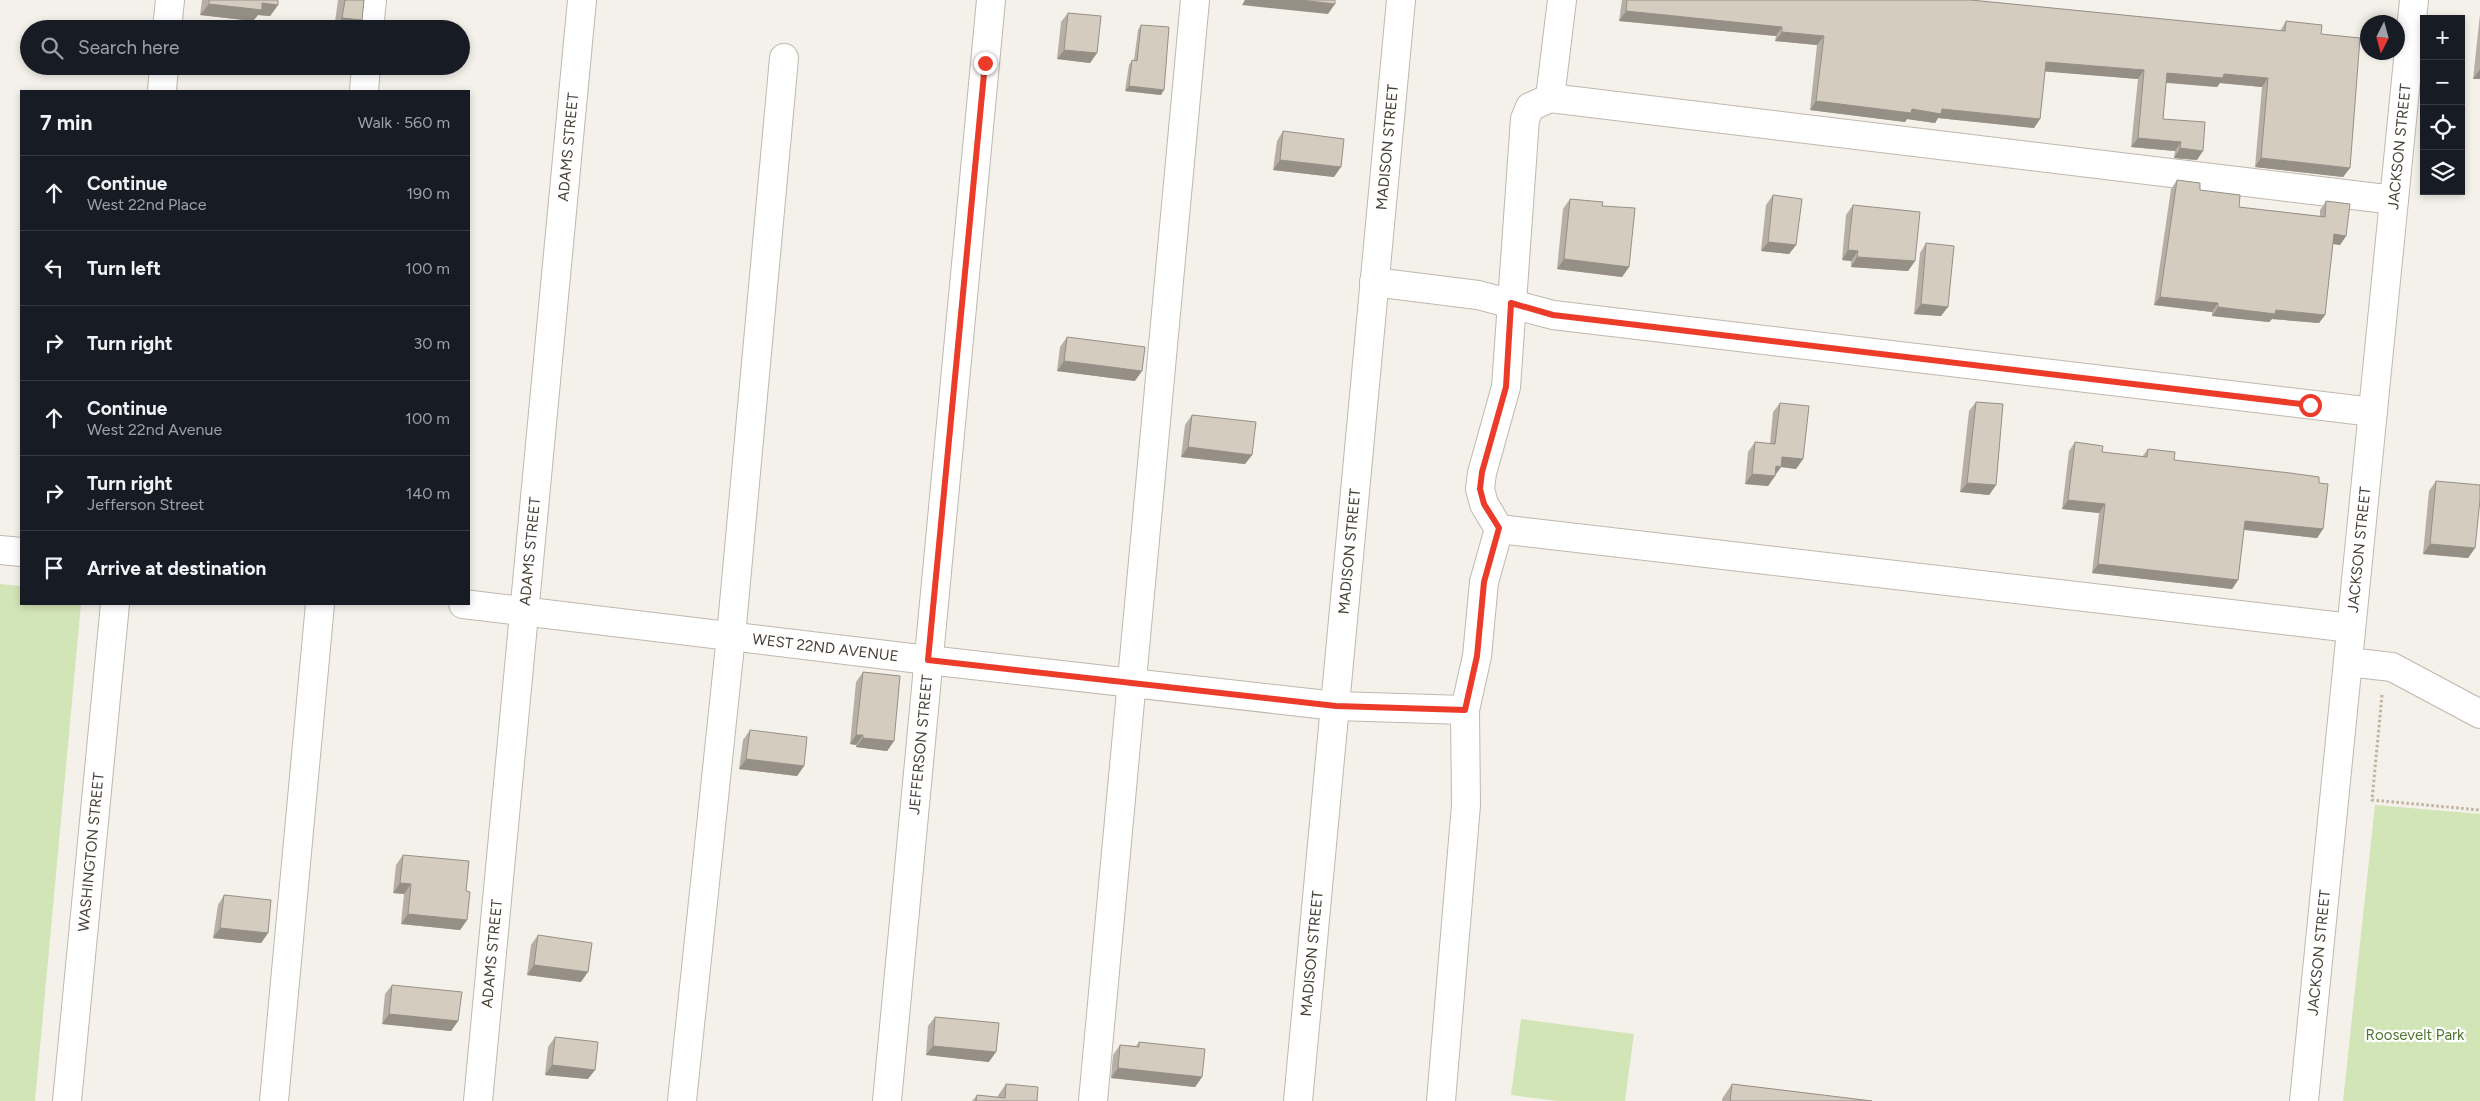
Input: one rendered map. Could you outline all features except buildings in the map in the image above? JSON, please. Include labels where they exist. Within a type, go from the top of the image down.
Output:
[{"type":"street","points":[[168,20],[170,0]]},
{"type":"street","points":[[370,20],[372,0]]},
{"type":"street","name":"ADAMS STREET","points":[[478,1101],[582,0]]},
{"type":"street","name":"JEFFERSON STREET","points":[[887,1101],[991,0]]},
{"type":"street","points":[[1093,1101],[1195,0]]},
{"type":"street","name":"MADISON STREET","points":[[1298,1101],[1401,0]]},
{"type":"street","points":[[1550,98],[1562,0]]},
{"type":"street","name":"JACKSON STREET","points":[[2304,1101],[2414,0]]},
{"type":"street","points":[[682,1101],[731,636],[784,58]]},
{"type":"street","points":[[162,90],[163,75]]},
{"type":"street","points":[[364,90],[365,75]]},
{"type":"street","points":[[1441,1101],[1466,805],[1465,710],[1477,656],[1484,582],[1499,528],[1484,504],[1480,489],[1482,472],[1506,387],[1524,119],[1530,107],[1550,98],[2394,200]]},
{"type":"street","points":[[1374,282],[1478,295],[1562,316],[2373,412]]},
{"type":"street","points":[[1499,528],[2352,628]]},
{"type":"street","points":[[0,550],[20,552]]},
{"type":"street","name":"WASHINGTON STREET","points":[[67,1101],[115,605]]},
{"type":"street","points":[[274,1101],[320,605]]},
{"type":"street","name":"WEST 22ND AVENUE","points":[[470,605],[928,660],[1336,706],[1465,710]]},
{"type":"street","points":[[2348,662],[2392,666],[2480,714]]},
{"type":"path","points":[[2382,695],[2372,800],[2480,810]]},
{"type":"green space","points":[[0,584],[20,586],[20,605],[81,605],[35,1101],[0,1101]]},
{"type":"green space","name":"Roosevelt Park","points":[[2375,805],[2480,814],[2480,1101],[2343,1101]]},
{"type":"green space","points":[[1521,1019],[1634,1034],[1625,1101],[1558,1101],[1511,1095]]},
{"type":"route","points":[[985,63],[928,660],[1336,706],[1465,710],[1477,656],[1484,582],[1499,528],[1484,504],[1480,489],[1482,472],[1506,387],[1511,303],[1553,315],[2310,405]]}]
